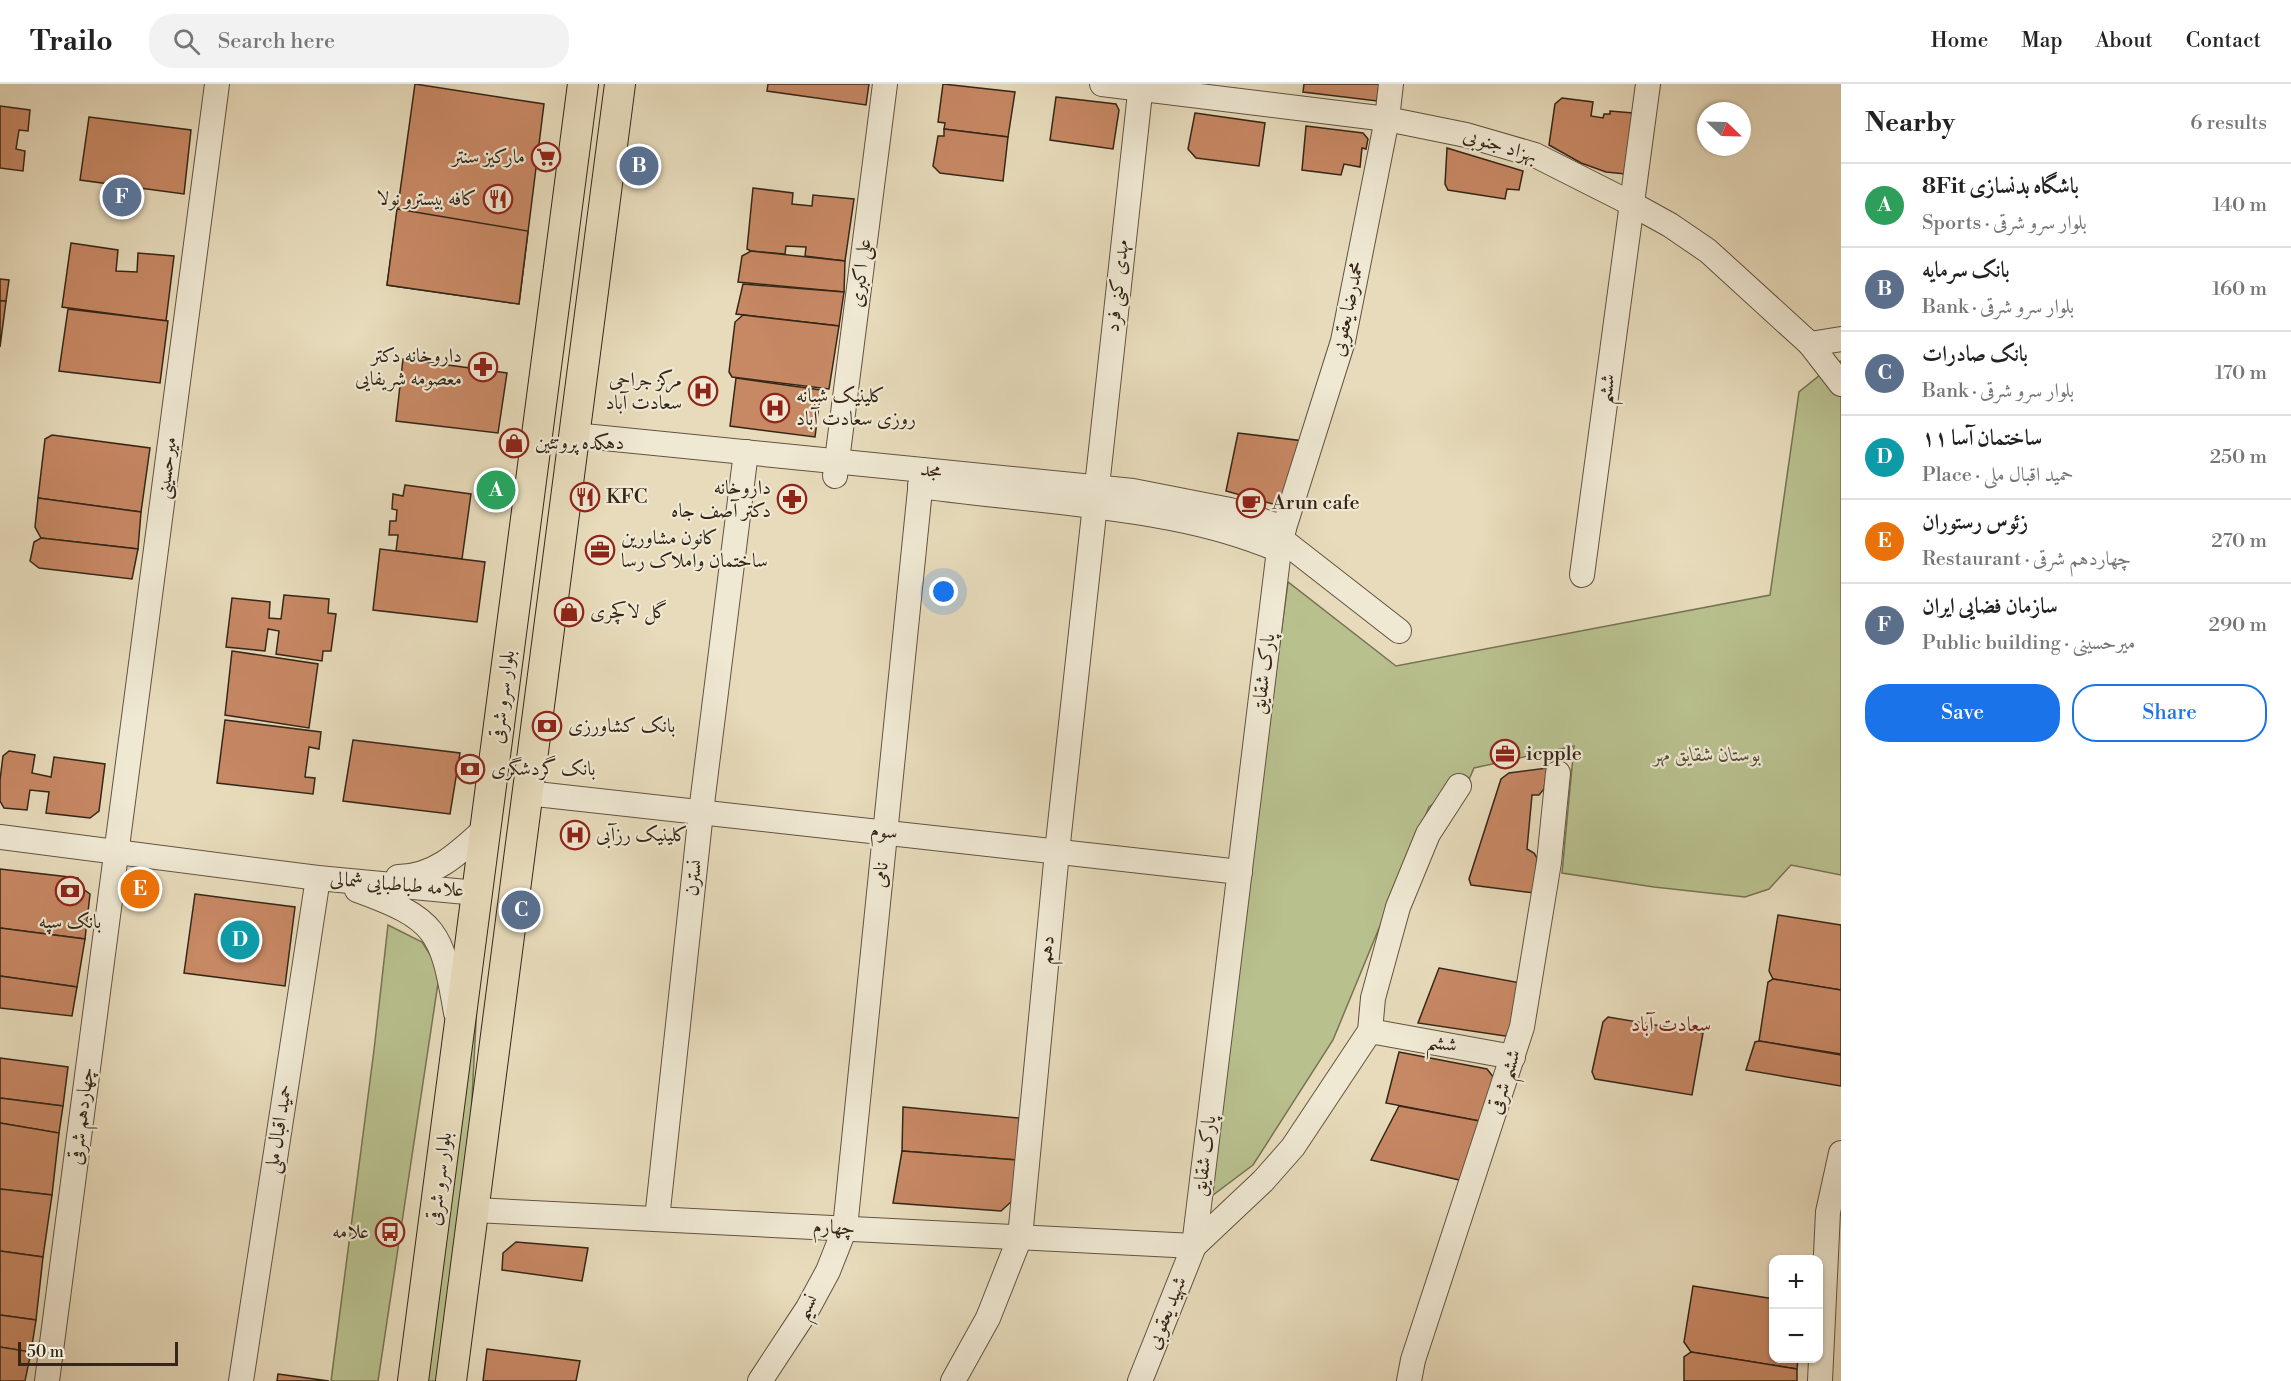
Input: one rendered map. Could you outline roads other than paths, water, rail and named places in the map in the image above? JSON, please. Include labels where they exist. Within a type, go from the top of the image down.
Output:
[{"type":"main road","name":"بلوار سرو شرقی","points":[[413,1381],[583,84]]},
{"type":"main road","name":"بلوار سرو شرقی","points":[[451,1381],[620,84]]},
{"type":"main road","points":[[477,893],[513,899]]},
{"type":"street","name":"میرحسینی","points":[[117,852],[218,84]]},
{"type":"street","name":"علی اکبری","points":[[836,469],[885,84]]},
{"type":"street","name":"بهزاد جنوبی","points":[[1102,84],[1387,119],[1466,135],[1535,155],[1670,225],[1708,251],[1810,344],[1841,384]]},
{"type":"street","name":"محمدرضا یعقوبی","points":[[1282,539],[1343,341],[1387,119],[1391,84]]},
{"type":"street","name":"ششم","points":[[1582,575],[1648,84]]},
{"type":"street","name":"مهدی کنی فرد","points":[[1095,497],[1140,87]]},
{"type":"street","points":[[1810,344],[1841,339]]},
{"type":"street","name":"مجد","points":[[573,441],[1095,497],[1155,514],[1210,525],[1248,537],[1282,539],[1399,632]]},
{"type":"street","name":"نسترن","points":[[657,1219],[701,812],[745,459]]},
{"type":"street","name":"نامی","points":[[845,1228],[921,478]]},
{"type":"street","name":"دهم","points":[[953,1381],[988,1318],[1020,1237],[1057,852],[1095,497]]},
{"type":"street","name":"پارک شقایق","points":[[1194,1246],[1282,539]]},
{"type":"street","name":"ششم شرقی","points":[[1409,1381],[1413,1360],[1522,1027],[1549,862],[1558,773]]},
{"type":"street","name":"پارک شقایق","points":[[1194,1246],[1263,1181],[1293,1147],[1370,1031],[1373,998],[1398,908],[1428,834],[1459,786]]},
{"type":"street","name":"سوم","points":[[527,793],[1240,872]]},
{"type":"street","name":"علامه طباطبایی شمالی","points":[[318,878],[409,877],[425,874],[455,856],[486,828]]},
{"type":"street","name":"علامه طباطبایی شمالی","points":[[0,837],[318,878],[477,893]]},
{"type":"street","name":"چهاردهم شرقی","points":[[48,1381],[117,852]]},
{"type":"street","name":"علامه طباطبایی شمالی","points":[[318,878],[396,904],[419,917],[431,930],[445,955],[459,1032]]},
{"type":"street","name":"حمید اقبال ملی","points":[[241,1381],[318,878]]},
{"type":"street","name":"ششم","points":[[1370,1031],[1513,1057]]},
{"type":"street","points":[[1820,1381],[1827,1212],[1841,1153]]},
{"type":"street","name":"چهارم","points":[[474,1210],[1194,1246]]},
{"type":"street","name":"نسیم","points":[[760,1381],[808,1308],[828,1270],[845,1228]]},
{"type":"street","name":"شهید یعقوبی","points":[[1140,1381],[1194,1246]]},
{"type":"place","name":"مارکیز سنتر","points":[[546,157]]},
{"type":"place","name":"بانک سرمایه","points":[[639,166]]},
{"type":"place","name":"سازمان فضایی ایران","points":[[122,197]]},
{"type":"place","name":"کافه بیسترو نولا","points":[[498,199]]},
{"type":"place","name":"داروخانه دکتر معصومه شریفایی","points":[[483,367]]},
{"type":"place","name":"مرکز جراحی سعادت آباد","points":[[703,391]]},
{"type":"place","name":"کلینیک شبانه روزی سعادت آباد","points":[[775,408]]},
{"type":"place","name":"دهکده پروتئین","points":[[514,443]]},
{"type":"place","name":"8Fit باشگاه بدنسازی","points":[[496,490]]},
{"type":"place","name":"KFC","points":[[585,497]]},
{"type":"place","name":"داروخانه دکتر آصف جاه","points":[[792,499]]},
{"type":"place","name":"Arun cafe","points":[[1251,503]]},
{"type":"place","name":"کانون مشاورین ساختمان واملاک رسا","points":[[600,550]]},
{"type":"place","name":"گل لاکچری","points":[[569,612]]},
{"type":"place","name":"بانک کشاورزی","points":[[547,726]]},
{"type":"place","name":"icpple","points":[[1505,754]]},
{"type":"place","name":"بانک گردشگری","points":[[470,769]]},
{"type":"place","name":"کلینیک رزآبی","points":[[575,835]]},
{"type":"place","name":"زئوس رستوران","points":[[140,889]]},
{"type":"place","name":"بانک سپه","points":[[70,891]]},
{"type":"place","name":"بانک صادرات","points":[[521,910]]},
{"type":"place","name":"ساختمان آسا ۱۱","points":[[240,940]]},
{"type":"place","name":"علامه","points":[[390,1232]]},
{"type":"district","name":"سعادت آباد","points":[[1671,1025]]},
{"type":"park label","name":"بوستان شقایق مهر","points":[[1707,755]]}]
